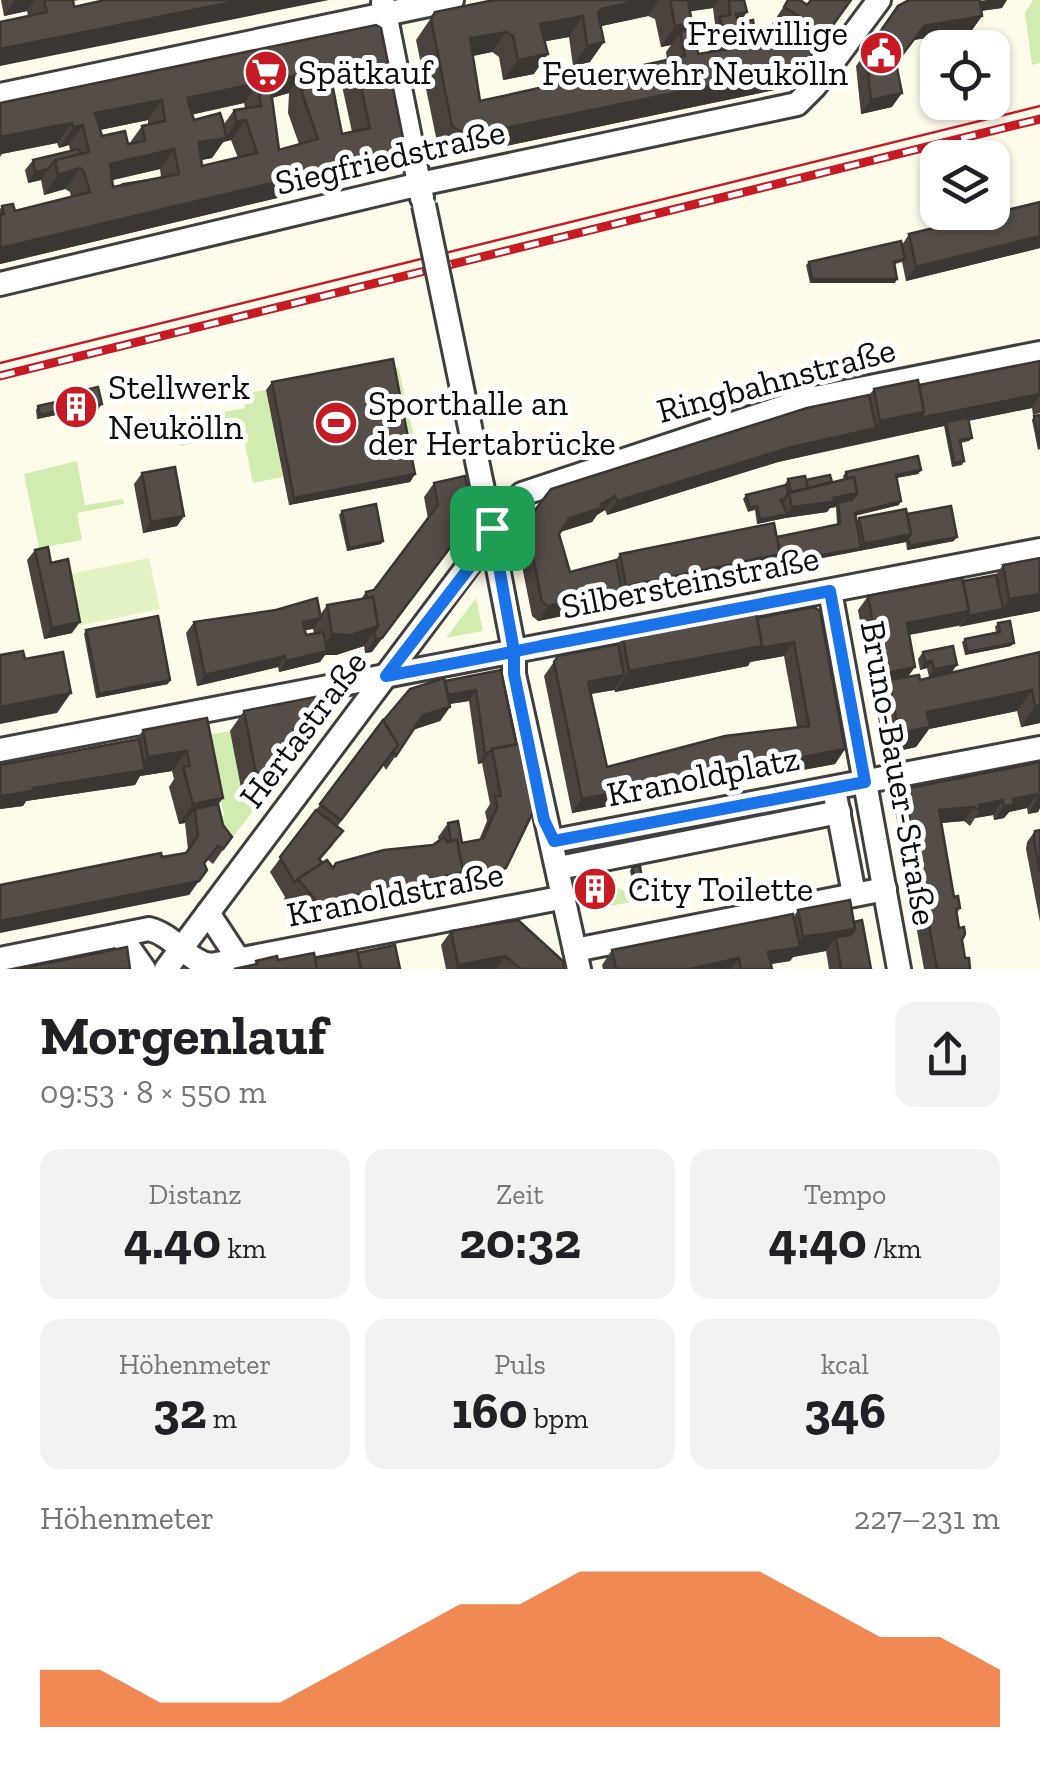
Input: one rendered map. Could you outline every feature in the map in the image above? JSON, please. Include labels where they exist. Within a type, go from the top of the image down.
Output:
[{"type":"street","points":[[0,95],[384,7],[452,0]]},
{"type":"street","name":"Siegfriedstraße","points":[[0,284],[422,195],[797,104],[879,0]]},
{"type":"street","points":[[384,7],[492,528],[514,651],[514,674],[544,820],[554,841],[577,959],[885,888]]},
{"type":"street","name":"Ringbahnstraße","points":[[492,528],[522,494],[534,487],[793,404],[1040,354]]},
{"type":"street","name":"Hertastraße","points":[[166,969],[482,551],[492,528]]},
{"type":"street","name":"Silbersteinstraße","points":[[0,750],[1040,550]]},
{"type":"street","name":"Bruno-Bauer-Straße","points":[[830,591],[899,969]]},
{"type":"street","name":"Kranoldplatz","points":[[554,841],[1040,748]]},
{"type":"street","points":[[834,786],[854,894]]},
{"type":"street","points":[[559,868],[838,812]]},
{"type":"street","name":"Kranoldstraße","points":[[0,959],[149,928],[165,932],[205,965],[565,897]]},
{"type":"street","points":[[208,912],[238,960]]},
{"type":"street","points":[[120,935],[144,969]]},
{"type":"green space","points":[[1033,0],[1040,0],[1040,63],[1032,65],[1025,13]]},
{"type":"green space","points":[[398,366],[415,441],[411,445],[394,370]]},
{"type":"green space","points":[[266,390],[283,477],[253,483],[243,434],[180,446],[175,422],[245,408],[242,394]]},
{"type":"green space","points":[[77,461],[85,505],[123,499],[124,504],[77,513],[82,540],[39,548],[24,474]]},
{"type":"green space","points":[[149,558],[160,609],[78,626],[68,574]]},
{"type":"green space","points":[[476,598],[483,631],[446,638]]},
{"type":"green space","points":[[230,731],[271,788],[231,839],[217,817],[224,815],[209,735]]},
{"type":"green space","points":[[617,887],[630,895],[631,902],[592,909],[591,904],[606,901],[604,889]]},
{"type":"building","points":[[44,0],[73,0],[74,7],[105,0],[242,0],[0,49],[0,22],[47,12]]},
{"type":"building","points":[[494,0],[641,0],[602,9],[598,13],[604,42],[587,46],[583,16],[540,24],[548,54],[518,60],[513,36],[506,32],[470,38],[480,101],[685,56],[680,32],[695,29],[698,54],[730,49],[719,17],[730,15],[729,0],[744,0],[747,12],[736,14],[738,23],[753,20],[756,41],[786,34],[799,16],[784,7],[788,0],[800,0],[807,5],[811,0],[851,0],[807,61],[798,67],[468,136],[452,126],[431,19],[435,12]]},
{"type":"building","points":[[670,0],[688,0],[692,23],[675,26]]},
{"type":"building","points":[[909,0],[980,0],[982,16],[924,26],[896,63],[902,93],[871,100],[866,52],[898,6]]},
{"type":"building","points":[[376,25],[381,28],[403,138],[393,154],[0,248],[2,206],[13,204],[15,211],[90,192],[80,168],[58,175],[55,160],[89,152],[83,125],[73,127],[72,123],[0,137],[0,103]],"holes":[[[355,60],[370,128],[342,134],[329,68]],[[303,73],[302,93],[318,139],[279,150],[270,83]],[[258,83],[261,106],[234,110],[236,122],[246,120],[257,153],[202,166],[199,142],[226,138],[224,125],[220,113],[194,120],[187,98]],[[162,100],[165,121],[142,126],[145,141],[128,144],[125,131],[102,136],[95,113]],[[174,149],[179,174],[113,187],[110,164]]]},
{"type":"building","points":[[79,149],[80,154],[55,160],[48,169],[35,172],[33,160]]},
{"type":"building","points":[[1040,202],[1040,236],[916,267],[909,234],[925,230],[1010,230],[1010,209]]},
{"type":"building","points":[[901,241],[905,259],[894,262],[897,279],[812,279],[809,262]]},
{"type":"building","name":"Sporthalle an der Hertabrücke","points":[[393,359],[415,474],[294,498],[272,382]]},
{"type":"building","points":[[1040,361],[1040,394],[920,418],[924,412],[919,385]]},
{"type":"building","points":[[918,380],[924,412],[880,421],[874,389]]},
{"type":"building","points":[[98,387],[102,404],[64,412],[60,396]]},
{"type":"building","points":[[869,395],[876,428],[788,448],[617,501],[615,496],[601,504],[602,508],[569,518],[559,534],[570,572],[616,560],[622,592],[548,606],[542,602],[526,522],[551,489],[807,408]]},
{"type":"building","points":[[56,402],[58,411],[40,415],[38,406]]},
{"type":"building","points":[[1040,415],[1040,446],[1034,416]]},
{"type":"building","points":[[968,418],[972,438],[960,440],[964,461],[954,463],[946,422]]},
{"type":"building","points":[[918,456],[921,470],[896,475],[901,501],[855,513],[861,548],[772,564],[780,554],[777,537],[840,524],[838,503],[852,500],[857,493],[854,477],[847,479],[846,472]]},
{"type":"building","points":[[175,467],[184,516],[151,522],[142,473]]},
{"type":"building","points":[[830,475],[832,482],[808,488],[806,480]]},
{"type":"building","points":[[465,476],[473,517],[382,638],[375,639],[378,626],[373,597],[367,598],[366,592],[374,590],[438,505],[434,483]]},
{"type":"building","points":[[805,476],[808,488],[791,492],[788,479]]},
{"type":"building","points":[[854,477],[857,493],[833,498],[834,502],[792,507],[789,493]]},
{"type":"building","points":[[786,485],[788,493],[781,500],[787,514],[760,520],[757,506],[750,508],[746,495]]},
{"type":"building","points":[[376,504],[383,541],[349,548],[342,511]]},
{"type":"building","points":[[951,506],[957,537],[910,546],[907,514]]},
{"type":"building","points":[[906,509],[911,534],[864,544],[859,518]]},
{"type":"building","points":[[774,523],[780,554],[626,586],[620,554]]},
{"type":"building","points":[[48,547],[51,563],[68,559],[80,622],[52,628],[35,550]]},
{"type":"building","points":[[1040,558],[1040,594],[1009,599],[1003,565]]},
{"type":"building","points":[[996,575],[1003,609],[967,616],[963,581]]},
{"type":"building","points":[[962,578],[969,611],[907,623],[915,667],[882,674],[868,596]]},
{"type":"building","points":[[373,597],[378,626],[351,635],[332,634],[327,605]]},
{"type":"building","points":[[317,598],[321,618],[303,622],[306,635],[323,632],[327,651],[286,661],[285,656],[205,675],[194,622],[276,610]]},
{"type":"building","points":[[814,607],[820,611],[845,749],[582,799],[554,662],[558,656],[618,644],[624,675],[588,682],[607,767],[725,736],[809,726],[794,642],[760,648],[757,618]]},
{"type":"building","points":[[756,613],[762,646],[629,671],[623,638]]},
{"type":"building","points":[[158,616],[170,680],[99,694],[86,630]]},
{"type":"building","points":[[1010,621],[1014,643],[967,652],[965,639],[1000,632],[998,623]]},
{"type":"building","points":[[953,646],[957,665],[934,669],[932,661],[925,662],[923,652]]},
{"type":"building","points":[[23,651],[25,659],[63,652],[71,693],[0,707],[0,655]]},
{"type":"building","points":[[1040,652],[1040,705],[1035,706],[1032,690],[927,712],[930,727],[899,733],[889,680],[919,675],[920,680]]},
{"type":"building","points":[[501,670],[516,744],[485,753],[476,690],[448,695],[445,681]]},
{"type":"building","points":[[444,678],[450,707],[423,715],[396,756],[393,751],[398,745],[383,721],[410,689]]},
{"type":"building","points":[[315,697],[315,719],[322,718],[285,767],[256,773],[244,711]]},
{"type":"building","points":[[207,718],[223,798],[193,804],[183,767],[190,766],[187,751],[148,757],[143,730]]},
{"type":"building","points":[[383,720],[398,745],[341,820],[320,804]]},
{"type":"building","points":[[139,739],[145,770],[0,796],[0,765]]},
{"type":"building","points":[[519,744],[533,812],[506,868],[459,878],[463,872],[457,840],[451,841],[448,823],[458,821],[462,843],[483,839],[497,807],[495,797],[501,796],[492,749]]},
{"type":"building","points":[[1040,762],[1040,799],[1037,794],[1013,799],[1014,804],[1004,806],[1003,800],[979,805],[980,811],[974,807],[939,810],[970,969],[937,969],[904,789]]},
{"type":"building","points":[[218,804],[223,825],[232,837],[204,863],[207,870],[199,881],[0,921],[0,885],[161,853],[162,857],[186,853],[198,836],[195,809]]},
{"type":"building","points":[[316,810],[343,831],[319,859],[323,863],[295,883],[280,857]]},
{"type":"building","points":[[1040,830],[1040,872],[1034,839],[1035,831]]},
{"type":"building","points":[[444,837],[447,842],[457,840],[463,872],[318,903],[298,879],[327,860],[333,868],[336,863],[384,850],[433,845]]},
{"type":"building","points":[[640,866],[643,886],[636,887],[632,867]]},
{"type":"building","points":[[600,878],[602,891],[595,892],[593,880]]},
{"type":"building","points":[[850,900],[855,929],[803,937],[798,910]]},
{"type":"building","points":[[793,914],[800,947],[768,952],[772,969],[741,969],[739,958],[690,969],[616,969],[612,950]]},
{"type":"building","points":[[518,920],[563,961],[564,969],[521,969],[505,956],[458,965],[451,931]]},
{"type":"building","points":[[862,920],[871,969],[841,969],[836,937],[851,935],[854,922]]},
{"type":"building","points":[[395,945],[400,969],[361,969],[357,953]]},
{"type":"building","points":[[127,947],[130,969],[18,969]]},
{"type":"building","points":[[357,950],[361,969],[317,969],[315,958]]},
{"type":"building","points":[[314,953],[317,969],[234,969],[277,956],[278,960]]},
{"type":"tram line","points":[[0,363],[1040,106]]},
{"type":"railway","points":[[0,376],[1040,119]]},
{"type":"place","name":"Freiwillige Feuerwehr Neukölln","points":[[881,53]]},
{"type":"place","name":"Spätkauf","points":[[266,72]]},
{"type":"place","name":"Stellwerk Neukölln","points":[[76,407]]},
{"type":"place","name":"Sporthalle an der Hertabrücke","points":[[336,423]]},
{"type":"place","name":"City Toilette","points":[[595,889]]},
{"type":"route","points":[[492,528],[482,551],[386,676],[487,656],[514,651],[533,648],[830,591],[865,782],[838,784],[554,841],[544,820],[514,674],[514,651],[492,528]]}]
